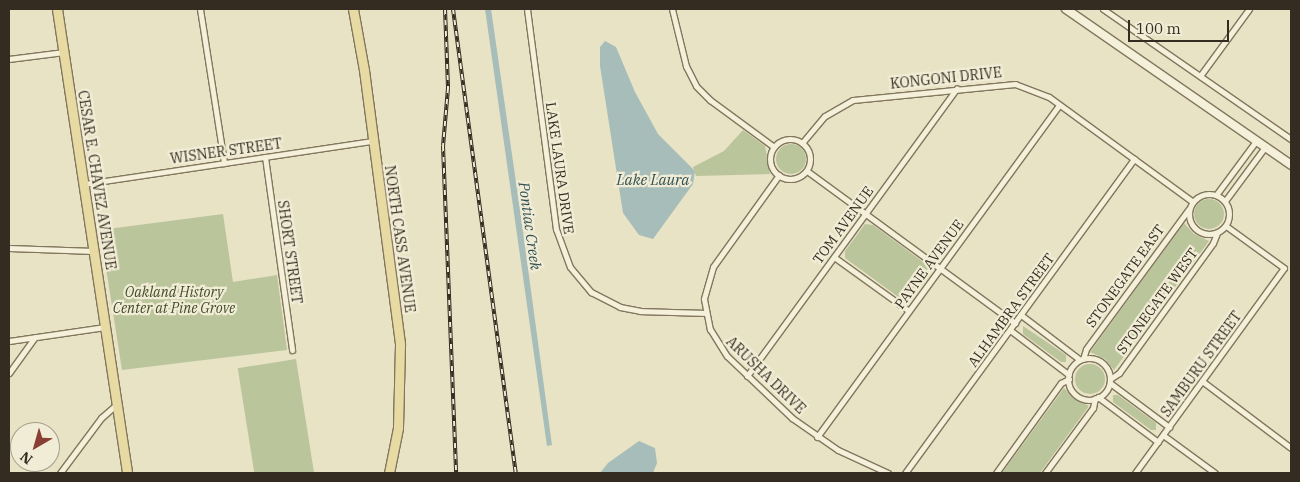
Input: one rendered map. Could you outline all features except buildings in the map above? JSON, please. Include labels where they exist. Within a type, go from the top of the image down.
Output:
[{"type":"main road","name":"CESAR E. CHAVEZ AVENUE","points":[[57,9],[127,473]]},
{"type":"main road","name":"NORTH CASS AVENUE","points":[[353,9],[401,359],[398,428],[389,473]]},
{"type":"main road","points":[[1066,9],[1291,165]]},
{"type":"street","points":[[200,9],[224,163]]},
{"type":"street","name":"LAKE LAURA DRIVE","points":[[527,9],[556,229],[570,268],[591,292],[620,307],[640,311],[705,313]]},
{"type":"street","points":[[672,9],[685,63],[696,86],[710,100],[774,147]]},
{"type":"street","points":[[1103,9],[1291,138]]},
{"type":"street","points":[[1111,14],[1115,9]]},
{"type":"street","points":[[1200,76],[1249,9]]},
{"type":"street","points":[[9,59],[64,52]]},
{"type":"street","name":"KONGONI DRIVE","points":[[802,143],[825,116],[848,102],[957,88],[1018,84],[1038,91],[1059,105],[1193,202]]},
{"type":"street","name":"TOM AVENUE","points":[[747,376],[957,88]]},
{"type":"street","name":"PAYNE AVENUE","points":[[817,437],[1059,105]]},
{"type":"street","points":[[787,139],[802,143],[810,156],[807,171],[794,179],[779,175],[771,162],[774,147],[787,139]]},
{"type":"street","name":"WISNER STREET","points":[[84,184],[372,141]]},
{"type":"street","points":[[1216,195],[1256,141]]},
{"type":"street","points":[[1225,201],[1265,147]]},
{"type":"street","name":"SHORT STREET","points":[[265,157],[292,350]]},
{"type":"street","name":"ALHAMBRA STREET","points":[[906,473],[1134,159]]},
{"type":"street","points":[[807,171],[1015,323]]},
{"type":"street","name":"ARUSHA DRIVE","points":[[779,175],[714,265],[706,288],[705,313],[719,347],[792,418],[817,437],[854,459],[888,473]]},
{"type":"street","points":[[1202,195],[1216,195],[1225,201],[1230,213],[1226,226],[1217,233],[1208,234],[1196,230],[1190,222],[1189,210],[1193,202],[1202,195]]},
{"type":"street","name":"STONEGATE EAST","points":[[1082,360],[1086,349],[1189,210]]},
{"type":"street","name":"SAMBURU STREET","points":[[1135,473],[1284,268],[1226,226]]},
{"type":"street","name":"STONEGATE WEST","points":[[1110,381],[1118,373],[1213,243],[1217,233]]},
{"type":"street","points":[[9,248],[94,251]]},
{"type":"street","points":[[834,257],[909,311]]},
{"type":"street","points":[[1021,315],[1082,360],[1102,362],[1110,381],[1169,427]]},
{"type":"street","points":[[9,341],[105,327]]},
{"type":"street","points":[[1010,330],[1069,377],[1077,395],[1097,398],[1158,442]]},
{"type":"street","points":[[9,373],[35,337]]},
{"type":"street","points":[[996,473],[1061,383],[1069,377],[1082,360]]},
{"type":"street","points":[[1045,473],[1093,408],[1097,398],[1110,381]]},
{"type":"street","points":[[1202,381],[1291,448]]},
{"type":"street","points":[[60,473],[101,418],[117,404]]},
{"type":"street","points":[[1163,435],[1215,473]]},
{"type":"green space","points":[[743,130],[765,146],[770,174],[696,176],[693,167],[724,151]]},
{"type":"green space","points":[[791,144],[802,148],[806,159],[802,170],[791,174],[780,170],[776,159],[780,148]]},
{"type":"green space","points":[[1209,199],[1220,203],[1224,214],[1220,225],[1209,229],[1198,225],[1194,214],[1198,203]]},
{"type":"green space","name":"Oakland History Center at Pine Grove","points":[[223,214],[233,282],[277,275],[287,350],[122,370],[100,230]]},
{"type":"green space","points":[[1184,223],[1194,234],[1209,241],[1114,370],[1105,359],[1090,352]]},
{"type":"green space","points":[[865,224],[873,225],[930,267],[930,275],[911,300],[901,299],[845,258],[845,251]]},
{"type":"green space","points":[[1023,326],[1066,355],[1066,362],[1061,362],[1023,334]]},
{"type":"green space","points":[[296,359],[314,473],[254,473],[238,368]]},
{"type":"green space","points":[[1090,364],[1101,368],[1105,379],[1101,390],[1090,394],[1079,390],[1075,379],[1079,368]]},
{"type":"green space","points":[[1064,388],[1075,399],[1089,406],[1040,473],[1002,473]]},
{"type":"green space","points":[[1113,395],[1118,395],[1156,423],[1156,430],[1151,430],[1113,402]]},
{"type":"water","points":[[485,9],[491,9],[520,210],[552,445],[547,446]]},
{"type":"water","name":"Lake Laura","points":[[605,41],[616,47],[635,92],[658,134],[695,171],[693,184],[653,239],[639,235],[623,213],[600,66],[600,47]]},
{"type":"water","points":[[639,441],[655,448],[657,463],[653,473],[600,473],[608,463]]},
{"type":"railway","points":[[445,9],[448,88],[443,146],[456,473]]},
{"type":"railway","points":[[453,9],[516,473]]},
{"type":"water label","name":"Pontiac Creek","points":[[530,226]]}]
